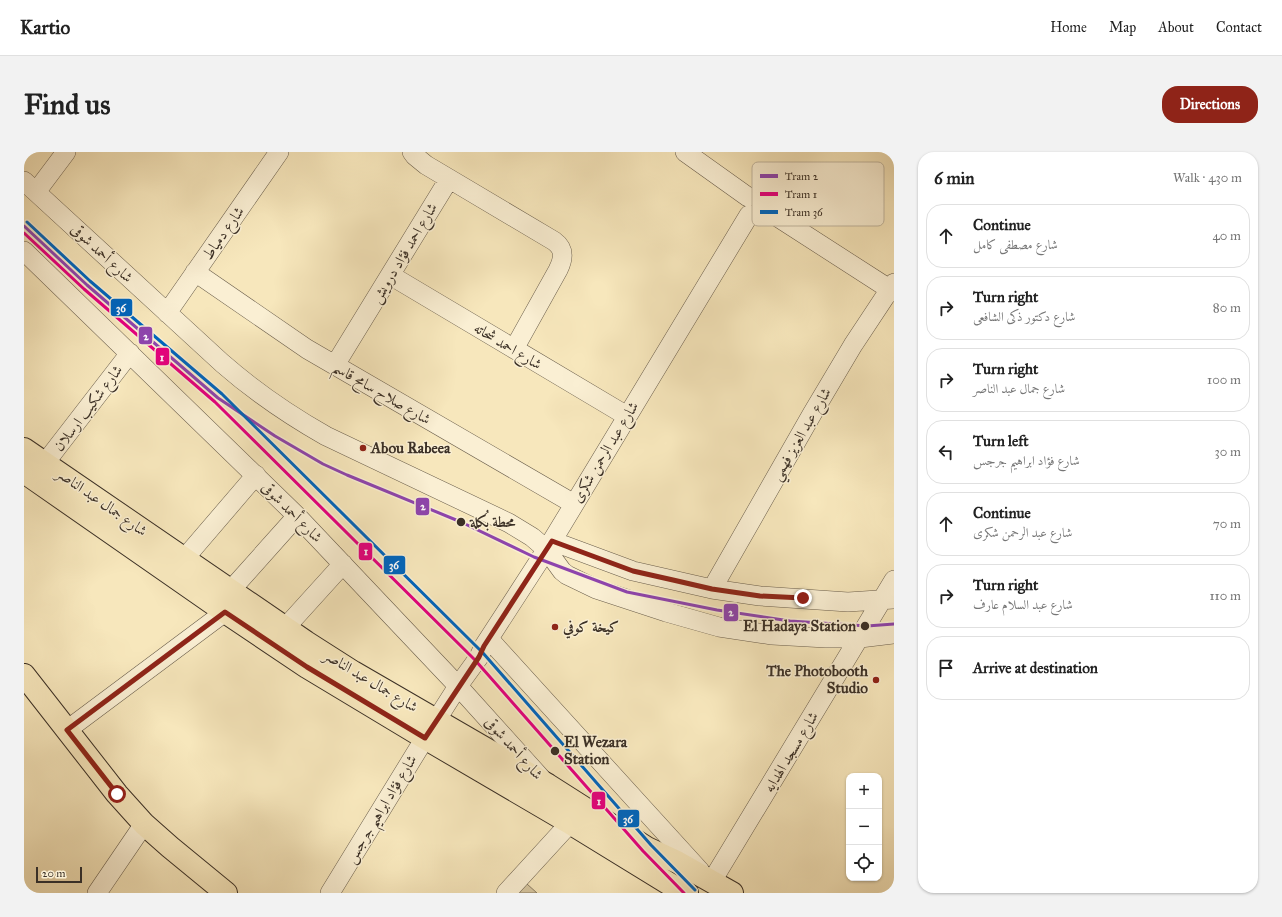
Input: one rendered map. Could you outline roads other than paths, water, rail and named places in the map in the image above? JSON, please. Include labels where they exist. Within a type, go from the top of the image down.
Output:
[{"type":"main road","name":"شارع جمال عبد الناصر","points":[[24,448],[31,474],[225,612],[307,667],[570,823],[681,891]]},
{"type":"main road","name":"شارع جمال عبد الناصر","points":[[31,474],[184,559],[284,628],[353,672],[548,785],[647,848],[732,893]]},
{"type":"main road","points":[[25,677],[117,794],[144,824],[226,893]]},
{"type":"street","points":[[30,186],[66,152]]},
{"type":"street","name":"شارع دمياط","points":[[167,313],[279,152]]},
{"type":"street","points":[[412,152],[426,165],[554,241],[561,249],[563,259],[561,265],[514,349]]},
{"type":"street","points":[[685,152],[752,205]]},
{"type":"street","name":"شارع احمد فؤاد درويش","points":[[335,365],[449,179]]},
{"type":"street","name":"شارع أحمد شوقى","points":[[30,186],[246,384],[299,420],[350,448],[509,523],[549,545]]},
{"type":"street","name":"شارع عبد الرحمن شكرى","points":[[458,686],[479,657],[549,545],[752,210]]},
{"type":"street","points":[[786,226],[892,288]]},
{"type":"street","name":"شارع أحمد شوقى","points":[[24,251],[297,516],[458,686],[548,785]]},
{"type":"street","name":"شارع صلاح سامح قاسم","points":[[195,272],[283,333],[335,365],[574,504]]},
{"type":"street","name":"شارع احمد شحاته","points":[[390,275],[627,416]]},
{"type":"street","name":"شارع عبد العزيز فهمي","points":[[712,589],[812,414],[857,340],[892,288]]},
{"type":"street","name":"شارع شكيب ارسلان","points":[[31,474],[130,353]]},
{"type":"street","points":[[184,559],[256,476]]},
{"type":"street","points":[[230,591],[297,516]]},
{"type":"street","points":[[549,545],[633,571],[712,589],[760,596],[848,602],[888,599]]},
{"type":"street","points":[[549,545],[562,571],[567,575],[596,589],[718,627],[772,635],[826,638],[860,638],[894,634]]},
{"type":"street","points":[[284,628],[344,564]]},
{"type":"street","name":"شارع مسجد الهدايه","points":[[709,880],[860,638],[888,599],[894,580]]},
{"type":"street","points":[[67,730],[225,612]]},
{"type":"street","points":[[489,639],[709,880]]},
{"type":"street","name":"شارع فؤاد ابراهيم جرجس","points":[[330,893],[458,686]]},
{"type":"street","points":[[506,893],[570,823]]},
{"type":"street","points":[[97,893],[144,824]]},
{"type":"street","points":[[628,835],[681,891]]},
{"type":"tram line","name":"36","points":[[27,222],[90,281],[222,394],[483,653],[651,845],[695,890]]},
{"type":"tram line","name":"2","points":[[24,226],[87,285],[218,398],[275,436],[323,464],[347,475],[461,522],[534,557],[627,592],[717,610],[790,621],[867,626],[894,624]]},
{"type":"tram line","name":"1","points":[[24,233],[84,289],[215,402],[475,660],[643,851],[684,893]]},
{"type":"place","name":"Abou Rabeea","points":[[363,448]]},
{"type":"place","name":"محطة بُكلة","points":[[461,522]]},
{"type":"place","name":"El Hadaya Station","points":[[865,626]]},
{"type":"place","name":"كيخة كوفي","points":[[555,627]]},
{"type":"place","name":"The Photobooth Studio","points":[[876,680]]},
{"type":"place","name":"El Wezara Station","points":[[555,751]]}]
